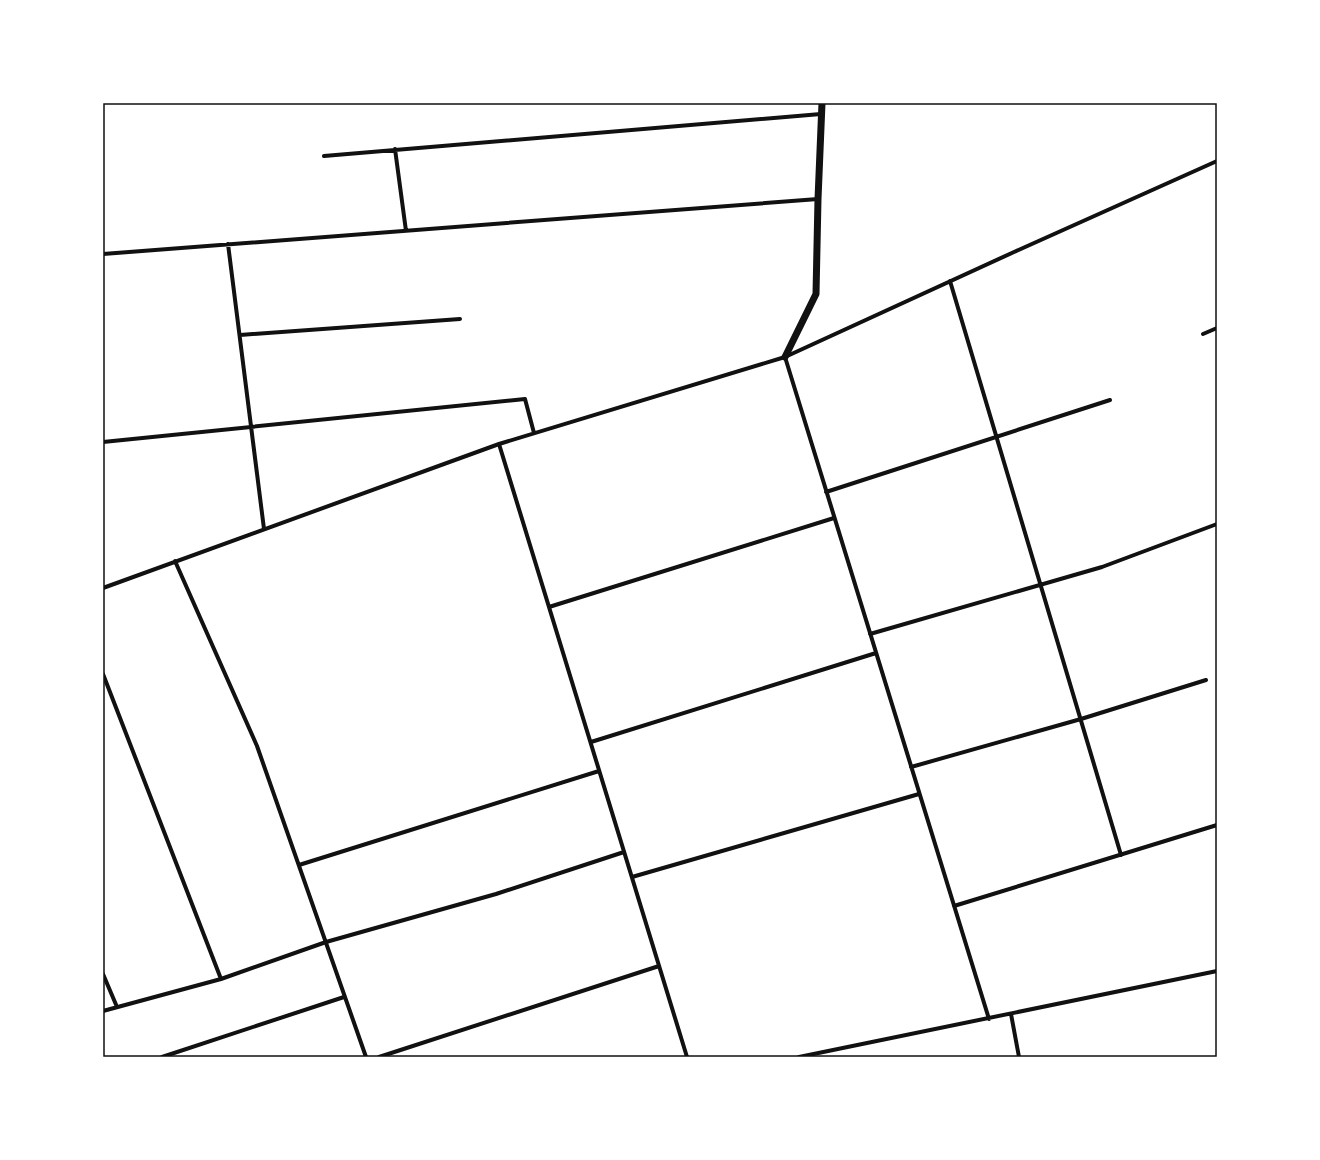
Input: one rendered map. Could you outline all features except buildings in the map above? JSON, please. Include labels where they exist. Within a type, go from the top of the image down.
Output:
[{"type":"street","points":[[822,103],[816,294],[785,357],[989,1019]]},
{"type":"street","points":[[324,156],[821,114]]},
{"type":"street","points":[[395,150],[406,230]]},
{"type":"street","points":[[103,588],[499,444],[785,357],[1217,161]]},
{"type":"street","points":[[103,254],[818,199]]},
{"type":"street","points":[[228,244],[264,529]]},
{"type":"street","points":[[950,281],[1122,855]]},
{"type":"street","points":[[240,335],[460,319]]},
{"type":"street","points":[[1203,334],[1217,328]]},
{"type":"street","points":[[103,442],[525,399],[534,433]]},
{"type":"street","points":[[826,492],[997,438],[1110,400]]},
{"type":"street","points":[[499,444],[687,1057]]},
{"type":"street","points":[[549,607],[834,518]]},
{"type":"street","points":[[870,634],[1102,567],[1217,524]]},
{"type":"street","points":[[175,562],[257,746],[366,1057]]},
{"type":"street","points":[[591,742],[876,653]]},
{"type":"street","points":[[103,674],[221,979]]},
{"type":"street","points":[[911,768],[1081,719],[1206,680]]},
{"type":"street","points":[[299,865],[599,771]]},
{"type":"street","points":[[632,877],[919,794]]},
{"type":"street","points":[[954,906],[1217,825]]},
{"type":"street","points":[[103,1012],[221,979],[326,942],[496,894],[624,852]]},
{"type":"street","points":[[379,1057],[659,966]]},
{"type":"street","points":[[799,1057],[1217,971]]},
{"type":"street","points":[[103,974],[116,1008]]},
{"type":"street","points":[[162,1057],[344,997]]},
{"type":"street","points":[[1011,1014],[1019,1057]]}]
